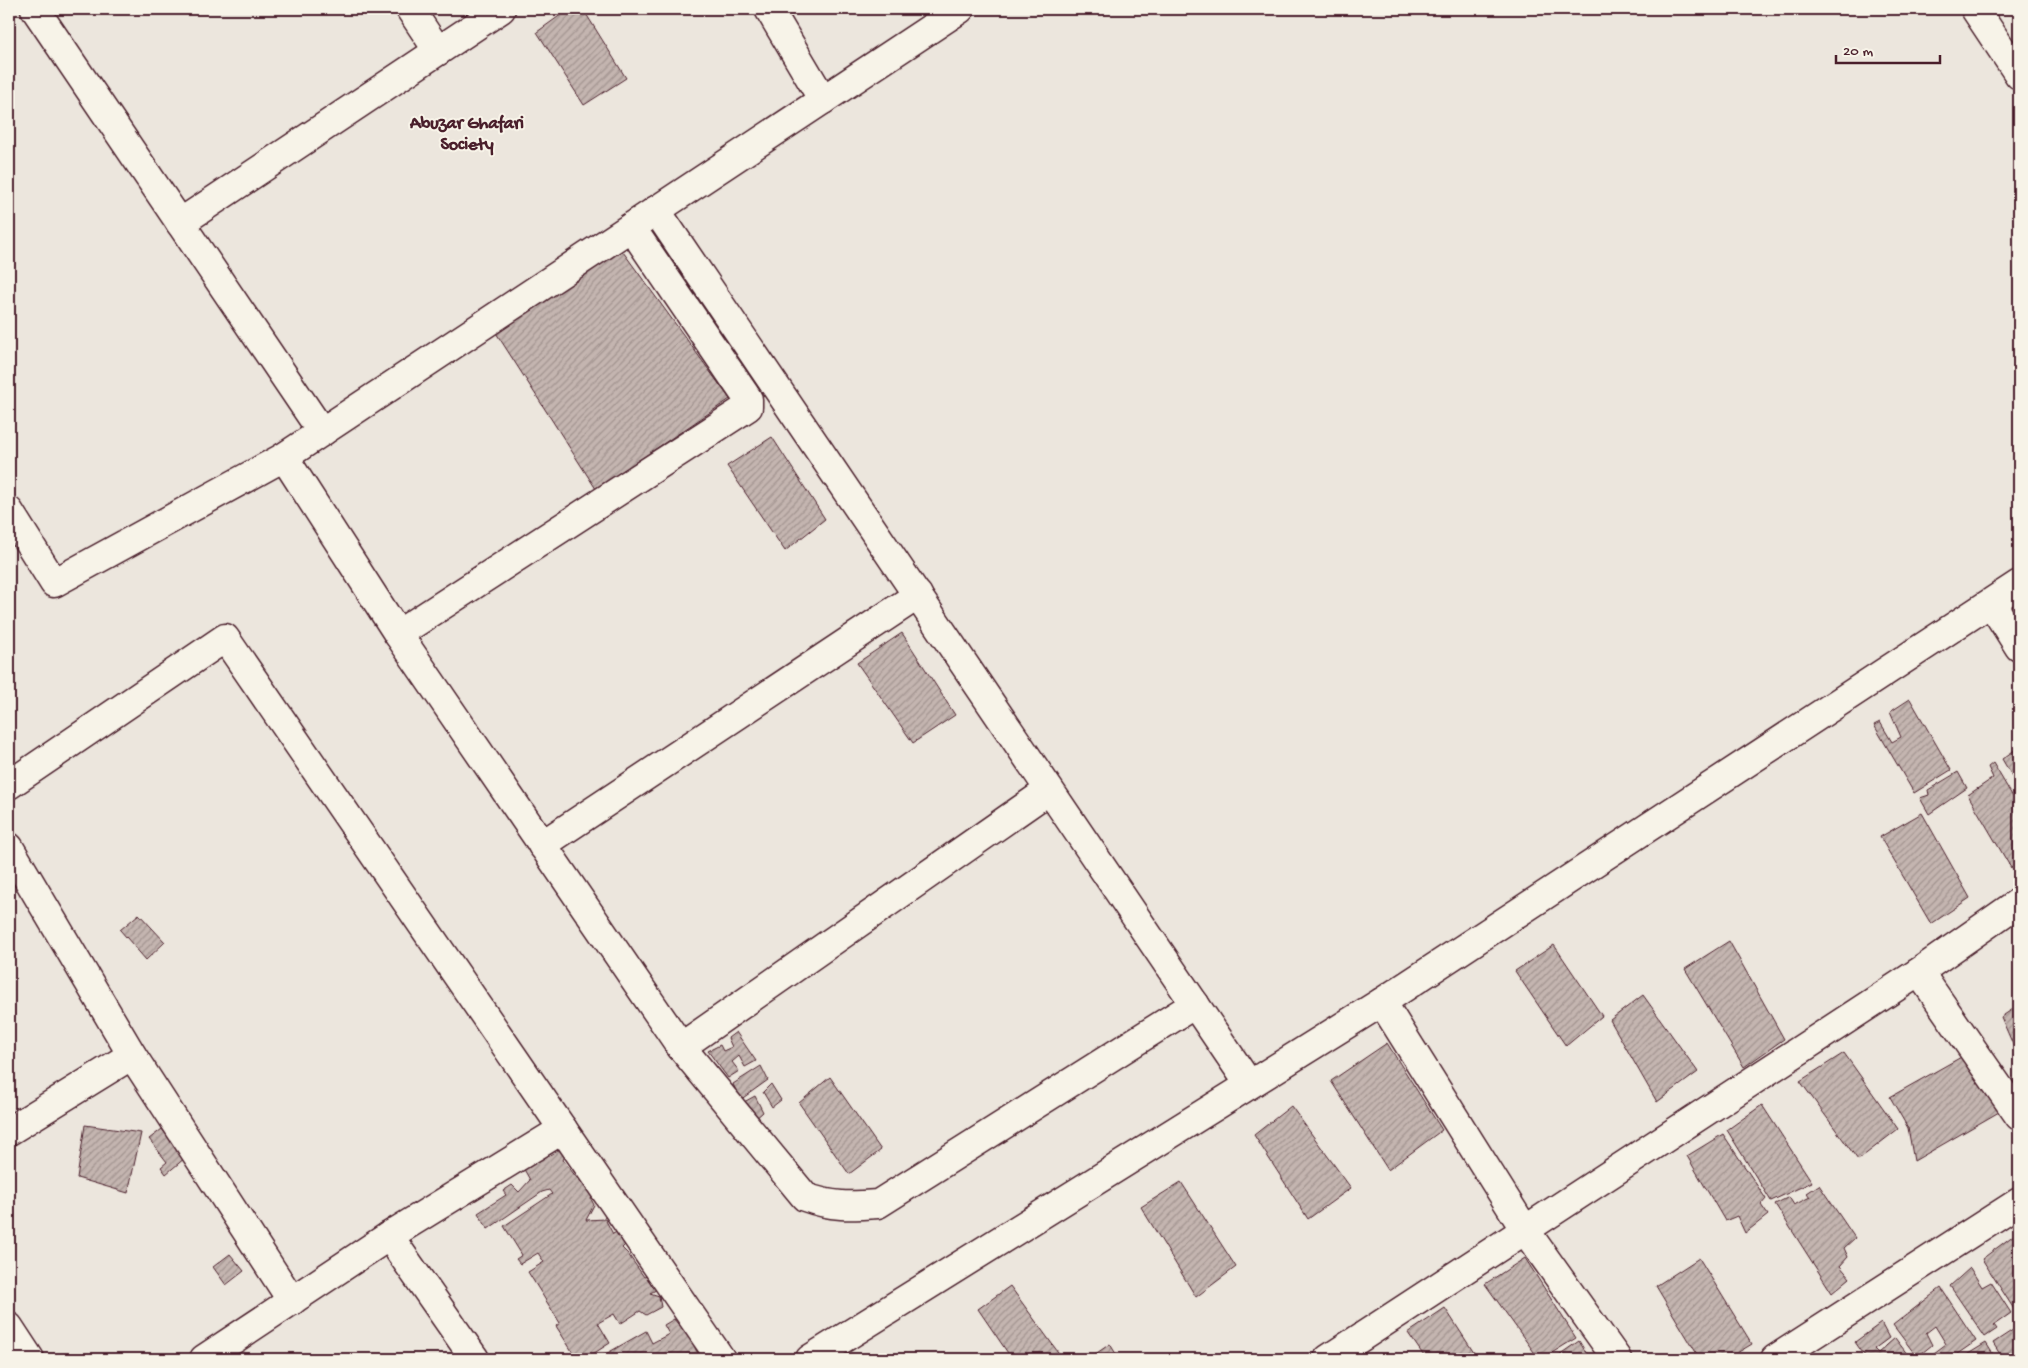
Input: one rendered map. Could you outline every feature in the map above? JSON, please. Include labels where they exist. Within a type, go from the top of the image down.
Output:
[{"type":"street","points":[[35,9],[322,432]]},
{"type":"street","points":[[410,9],[438,51]]},
{"type":"street","points":[[180,223],[501,9]]},
{"type":"street","points":[[769,9],[823,100]]},
{"type":"street","points":[[9,511],[54,583],[284,457],[960,9]]},
{"type":"street","points":[[1975,9],[2019,75]]},
{"type":"street","points":[[656,210],[1249,1084]]},
{"type":"street","points":[[398,634],[748,407],[748,399],[631,227]]},
{"type":"street","points":[[284,457],[398,634],[681,1047],[805,1197],[824,1204],[846,1206],[878,1204],[1195,1004]]},
{"type":"street","points":[[810,1359],[1382,1002],[1992,604],[2019,584]]},
{"type":"street","points":[[542,845],[918,595]]},
{"type":"street","points":[[1992,604],[2019,647]]},
{"type":"street","points":[[9,785],[225,638],[721,1359]]},
{"type":"street","points":[[681,1047],[1049,790]]},
{"type":"street","points":[[9,847],[132,1055],[292,1301]]},
{"type":"street","points":[[1328,1359],[1919,972],[2019,902]]},
{"type":"street","points":[[1919,972],[2019,1116]]},
{"type":"street","points":[[1382,1002],[1525,1230],[1617,1359]]},
{"type":"street","points":[[9,1131],[132,1055]]},
{"type":"street","points":[[204,1359],[389,1236],[563,1130]]},
{"type":"street","points":[[1775,1359],[2019,1202]]},
{"type":"street","points":[[389,1236],[475,1359]]},
{"type":"street","points":[[9,1327],[30,1359]]},
{"type":"building","points":[[569,9],[583,9],[626,78],[584,105],[537,32]]},
{"type":"building","points":[[618,245],[730,399],[596,489],[491,325]]},
{"type":"building","points":[[772,437],[825,519],[785,551],[727,466]]},
{"type":"building","points":[[902,633],[955,715],[913,743],[857,663]]},
{"type":"building","points":[[1910,699],[1951,770],[1914,793],[1874,725],[1880,722],[1892,742],[1901,737],[1890,712]]},
{"type":"building","points":[[2019,747],[2019,788],[2002,759]]},
{"type":"building","points":[[1993,763],[2019,807],[2019,863],[2011,868],[1968,795],[1993,778],[1988,767]]},
{"type":"building","points":[[1958,772],[1967,788],[1929,814],[1920,798],[1929,795],[1928,790]]},
{"type":"building","points":[[1922,813],[1970,898],[1931,924],[1880,837]]},
{"type":"building","points":[[139,914],[165,942],[146,960],[120,930]]},
{"type":"building","points":[[1729,941],[1784,1039],[1744,1067],[1685,969]]},
{"type":"building","points":[[1554,945],[1602,1016],[1566,1046],[1515,971]]},
{"type":"building","points":[[1643,995],[1698,1072],[1657,1102],[1610,1020]]},
{"type":"building","points":[[2019,1005],[2019,1055],[2018,1056],[2001,1017]]},
{"type":"building","points":[[736,1032],[756,1061],[745,1067],[739,1056],[732,1062],[739,1071],[728,1078],[708,1051],[720,1045],[723,1051],[732,1047],[728,1038]]},
{"type":"building","points":[[1387,1043],[1442,1130],[1388,1170],[1331,1081]]},
{"type":"building","points":[[1844,1053],[1898,1129],[1858,1160],[1800,1081]]},
{"type":"building","points":[[1963,1056],[1999,1112],[1914,1161],[1908,1128],[1890,1097]]},
{"type":"building","points":[[761,1066],[768,1080],[740,1100],[733,1084]]},
{"type":"building","points":[[830,1077],[881,1150],[849,1174],[799,1103]]},
{"type":"building","points":[[771,1084],[781,1100],[772,1107],[763,1092]]},
{"type":"building","points":[[755,1096],[763,1112],[754,1120],[744,1102]]},
{"type":"building","points":[[1762,1105],[1812,1182],[1771,1201],[1727,1130]]},
{"type":"building","points":[[1291,1106],[1351,1188],[1308,1219],[1254,1135]]},
{"type":"building","points":[[85,1125],[141,1133],[128,1193],[77,1178]]},
{"type":"building","points":[[162,1129],[185,1158],[166,1174],[161,1167],[167,1162],[149,1139]]},
{"type":"building","points":[[1723,1134],[1766,1199],[1761,1205],[1768,1215],[1745,1233],[1737,1216],[1725,1221],[1687,1156]]},
{"type":"building","points":[[551,1148],[567,1152],[563,1160],[577,1178],[586,1173],[594,1192],[591,1199],[594,1205],[586,1220],[605,1219],[613,1234],[620,1230],[627,1243],[622,1248],[644,1277],[652,1275],[660,1288],[650,1293],[659,1296],[661,1307],[646,1315],[640,1311],[620,1324],[614,1314],[598,1323],[610,1343],[585,1359],[577,1359],[556,1326],[560,1323],[528,1272],[544,1262],[538,1253],[520,1264],[516,1259],[522,1255],[504,1226],[552,1194],[549,1190],[542,1192],[488,1229],[478,1213],[506,1195],[503,1191],[512,1185],[519,1192],[530,1180],[521,1164],[535,1156],[547,1156]]},
{"type":"building","points":[[1181,1182],[1236,1267],[1196,1297],[1141,1207]]},
{"type":"building","points":[[1819,1185],[1855,1238],[1844,1248],[1848,1257],[1840,1266],[1850,1278],[1832,1293],[1775,1204],[1789,1197],[1794,1205],[1810,1197],[1807,1193]]},
{"type":"building","points":[[2014,1235],[2019,1246],[2019,1317],[1982,1259]]},
{"type":"building","points":[[230,1254],[244,1271],[226,1285],[213,1267]]},
{"type":"building","points":[[1525,1258],[1576,1338],[1542,1359],[1539,1359],[1485,1284]]},
{"type":"building","points":[[1699,1258],[1752,1344],[1727,1359],[1700,1359],[1656,1286]]},
{"type":"building","points":[[1970,1268],[1982,1287],[1991,1282],[2011,1313],[1994,1325],[1997,1329],[1985,1337],[1950,1286]]},
{"type":"building","points":[[1010,1286],[1063,1359],[1012,1359],[978,1309]]},
{"type":"building","points":[[1941,1288],[1976,1341],[1950,1359],[1926,1359],[1946,1344],[1935,1326],[1926,1333],[1932,1345],[1917,1357],[1893,1325]]},
{"type":"building","points":[[1445,1308],[1478,1359],[1426,1359],[1408,1333]]},
{"type":"building","points":[[674,1319],[678,1324],[687,1320],[698,1340],[695,1348],[701,1359],[597,1359],[646,1331],[652,1343],[669,1334],[664,1325]]},
{"type":"building","points":[[1881,1323],[1889,1338],[1874,1349],[1878,1353],[1895,1338],[1911,1359],[1867,1359],[1855,1342]]},
{"type":"building","points":[[2019,1326],[2019,1359],[2003,1359],[1993,1343]]},
{"type":"building","points":[[1579,1341],[1590,1359],[1553,1359]]},
{"type":"building","points":[[1986,1343],[1996,1359],[1960,1359]]},
{"type":"building","points":[[1110,1344],[1119,1359],[1088,1359]]},
{"type":"district","name":"Abuzar Ghafari Society","points":[[467,132]]}]
